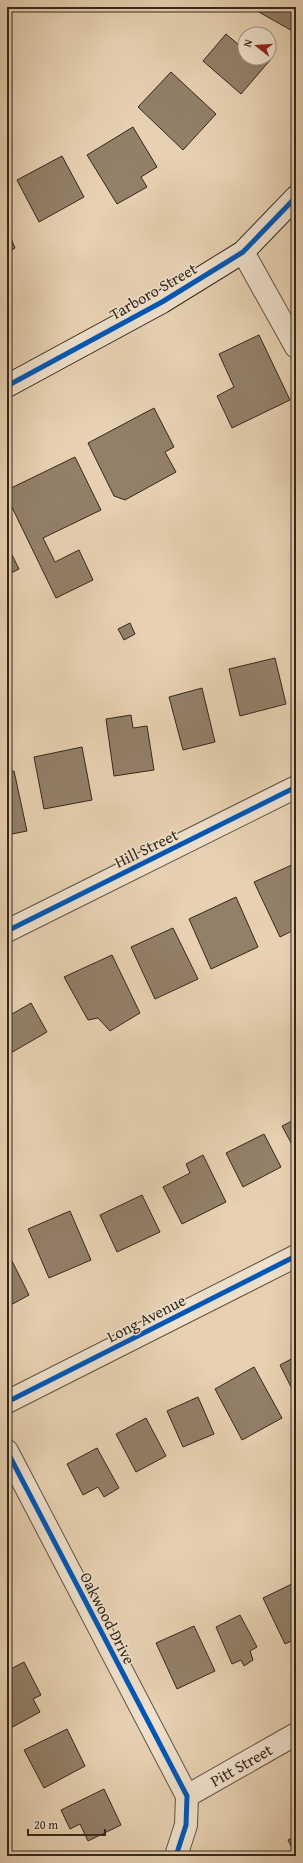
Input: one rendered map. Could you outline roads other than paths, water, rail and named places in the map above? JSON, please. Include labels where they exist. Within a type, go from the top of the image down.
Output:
[{"type":"street","name":"Tarboro Street","points":[[7,386],[162,302],[243,252],[296,197]]},
{"type":"street","points":[[243,252],[296,347]]},
{"type":"street","name":"Hill Street","points":[[7,931],[296,787]]},
{"type":"street","name":"Long Avenue","points":[[7,1402],[296,1256]]},
{"type":"street","name":"Oakwood Drive","points":[[7,1451],[187,1796]]},
{"type":"street","name":"Pitt Street","points":[[187,1796],[296,1734]]},
{"type":"street","points":[[176,1856],[186,1825],[187,1796]]}]
